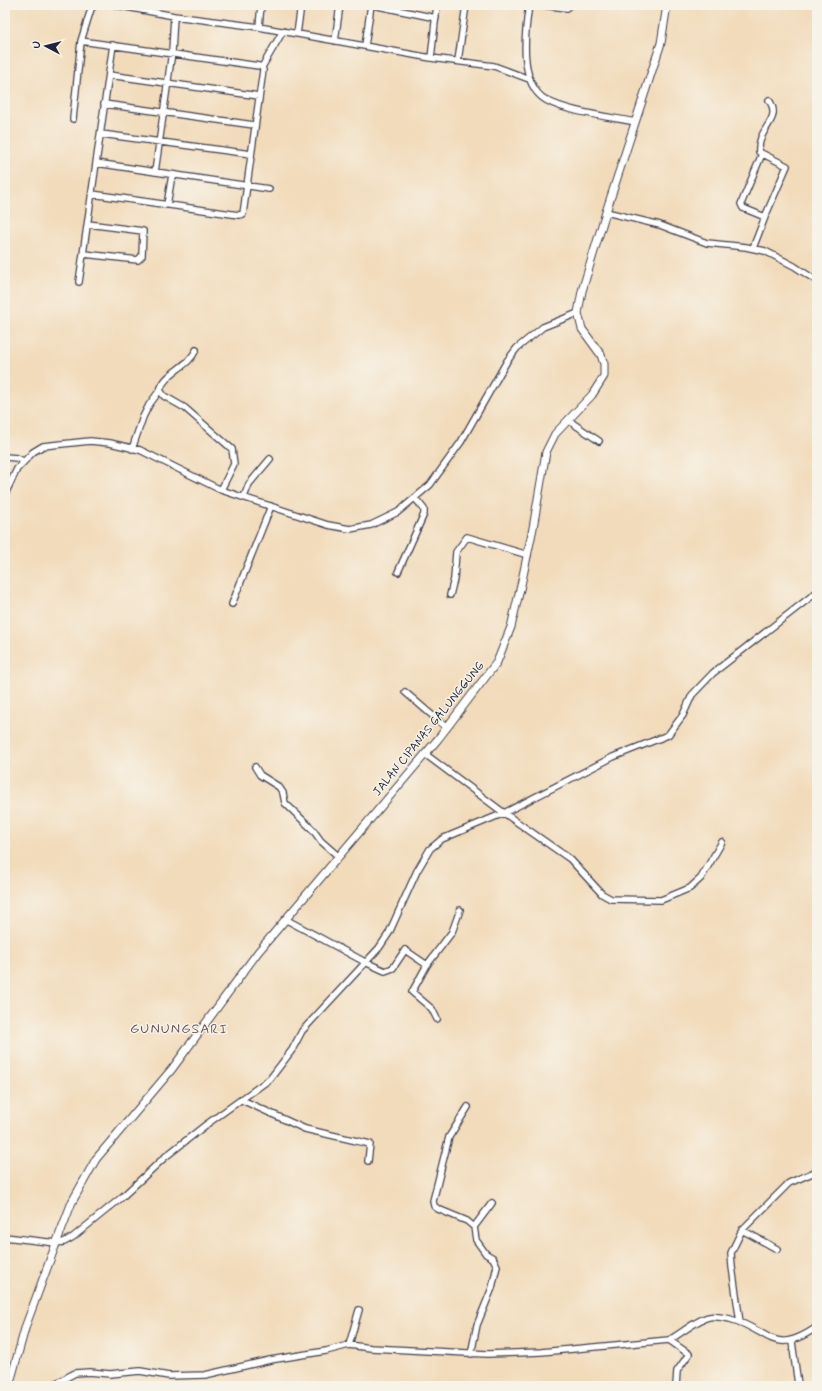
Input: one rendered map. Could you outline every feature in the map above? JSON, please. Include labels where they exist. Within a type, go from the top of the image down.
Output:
[{"type":"street","points":[[73,119],[81,40],[91,9],[95,5]]},
{"type":"street","points":[[116,5],[147,8],[174,16],[283,31],[431,58],[494,66],[529,79]]},
{"type":"street","points":[[258,27],[261,5]]},
{"type":"street","points":[[297,34],[301,5]]},
{"type":"street","points":[[335,41],[340,5]]},
{"type":"street","points":[[365,46],[372,5],[436,18]]},
{"type":"street","points":[[431,58],[437,5]]},
{"type":"street","points":[[458,61],[466,5]]},
{"type":"street","points":[[529,5],[524,43],[529,79],[538,93],[545,100],[569,108],[635,122]]},
{"type":"street","points":[[542,5],[567,8],[570,5]]},
{"type":"street","name":"JALAN CIPANAS GALUNGGUNG","points":[[9,1386],[28,1319],[57,1239],[72,1202],[96,1159],[172,1069],[258,952],[447,728],[497,662],[510,627],[546,452],[555,434],[592,395],[604,376],[604,364],[601,355],[582,329],[578,313],[582,291],[606,212],[661,43],[667,5]]},
{"type":"street","points":[[156,172],[172,52],[174,16]]},
{"type":"street","points":[[92,194],[241,215],[243,214],[262,67],[283,31]]},
{"type":"street","points":[[81,40],[172,52],[262,67]]},
{"type":"street","points":[[79,282],[113,45]]},
{"type":"street","points":[[109,74],[259,96]]},
{"type":"street","points":[[753,248],[764,217],[787,166],[762,154],[758,150],[759,140],[774,114],[774,108],[769,100]]},
{"type":"street","points":[[104,104],[254,125]]},
{"type":"street","points":[[100,134],[250,154]]},
{"type":"street","points":[[762,154],[741,204],[743,208],[764,217]]},
{"type":"street","points":[[96,163],[269,189]]},
{"type":"street","points":[[167,205],[172,174]]},
{"type":"street","points":[[606,212],[660,225],[707,243],[753,248],[765,251],[794,266],[817,281]]},
{"type":"street","points":[[84,254],[138,260],[142,256],[143,231],[88,224]]},
{"type":"street","points":[[5,494],[23,461],[43,446],[90,441],[110,443],[132,448],[175,466],[221,490],[328,525],[350,529],[371,525],[398,512],[430,485],[461,442],[517,348],[543,327],[578,313]]},
{"type":"street","points":[[132,448],[143,417],[149,405],[160,390],[164,380],[190,362],[196,350]]},
{"type":"street","points":[[160,390],[164,396],[185,408],[232,449],[234,464],[221,490]]},
{"type":"street","points":[[568,420],[599,440]]},
{"type":"street","points":[[5,457],[16,458],[23,461]]},
{"type":"street","points":[[244,497],[249,484],[270,459]]},
{"type":"street","points":[[398,572],[424,514],[424,508],[415,498]]},
{"type":"street","points":[[232,604],[271,506]]},
{"type":"street","points":[[450,595],[454,579],[456,552],[467,537],[524,554]]},
{"type":"street","points":[[5,1237],[57,1239],[64,1242],[73,1237],[121,1198],[165,1157],[207,1124],[270,1079],[292,1050],[302,1031],[379,948],[389,933],[417,872],[430,849],[442,839],[504,813],[613,757],[668,735],[683,715],[692,695],[713,673],[817,592]]},
{"type":"street","points":[[405,692],[447,728]]},
{"type":"street","points":[[425,754],[504,813],[570,859],[602,894],[615,900],[661,900],[690,888],[701,878],[722,842]]},
{"type":"street","points":[[255,767],[260,775],[279,787],[283,793],[285,803],[314,830],[321,841],[338,856]]},
{"type":"street","points":[[438,1019],[432,1009],[412,992],[427,965],[452,932],[460,910]]},
{"type":"street","points":[[285,919],[382,971],[389,971],[393,968],[405,950],[427,965]]},
{"type":"street","points":[[242,1100],[305,1129],[370,1144],[368,1161]]},
{"type":"street","points":[[468,1107],[449,1137],[433,1201],[434,1206],[467,1221],[474,1227],[476,1240],[486,1254],[493,1258],[497,1266],[492,1288],[477,1325],[471,1354]]},
{"type":"street","points":[[740,1322],[731,1253],[742,1230],[789,1183],[817,1171]]},
{"type":"street","points":[[474,1227],[492,1203]]},
{"type":"street","points":[[742,1230],[777,1249]]},
{"type":"street","points":[[349,1344],[359,1310]]},
{"type":"street","points":[[50,1386],[75,1373],[90,1372],[110,1374],[140,1371],[169,1376],[205,1375],[270,1360],[326,1351],[349,1344],[371,1348],[471,1354],[541,1352],[669,1340],[685,1331],[697,1321],[710,1316],[740,1322],[771,1338],[792,1342],[817,1328]]},
{"type":"street","points":[[669,1340],[689,1354],[677,1371],[676,1386]]},
{"type":"street","points":[[792,1342],[798,1384]]},
{"type":"street","points":[[5,1372],[12,1375]]},
{"type":"district","name":"GUNUNGSARI","points":[[179,1029]]}]
